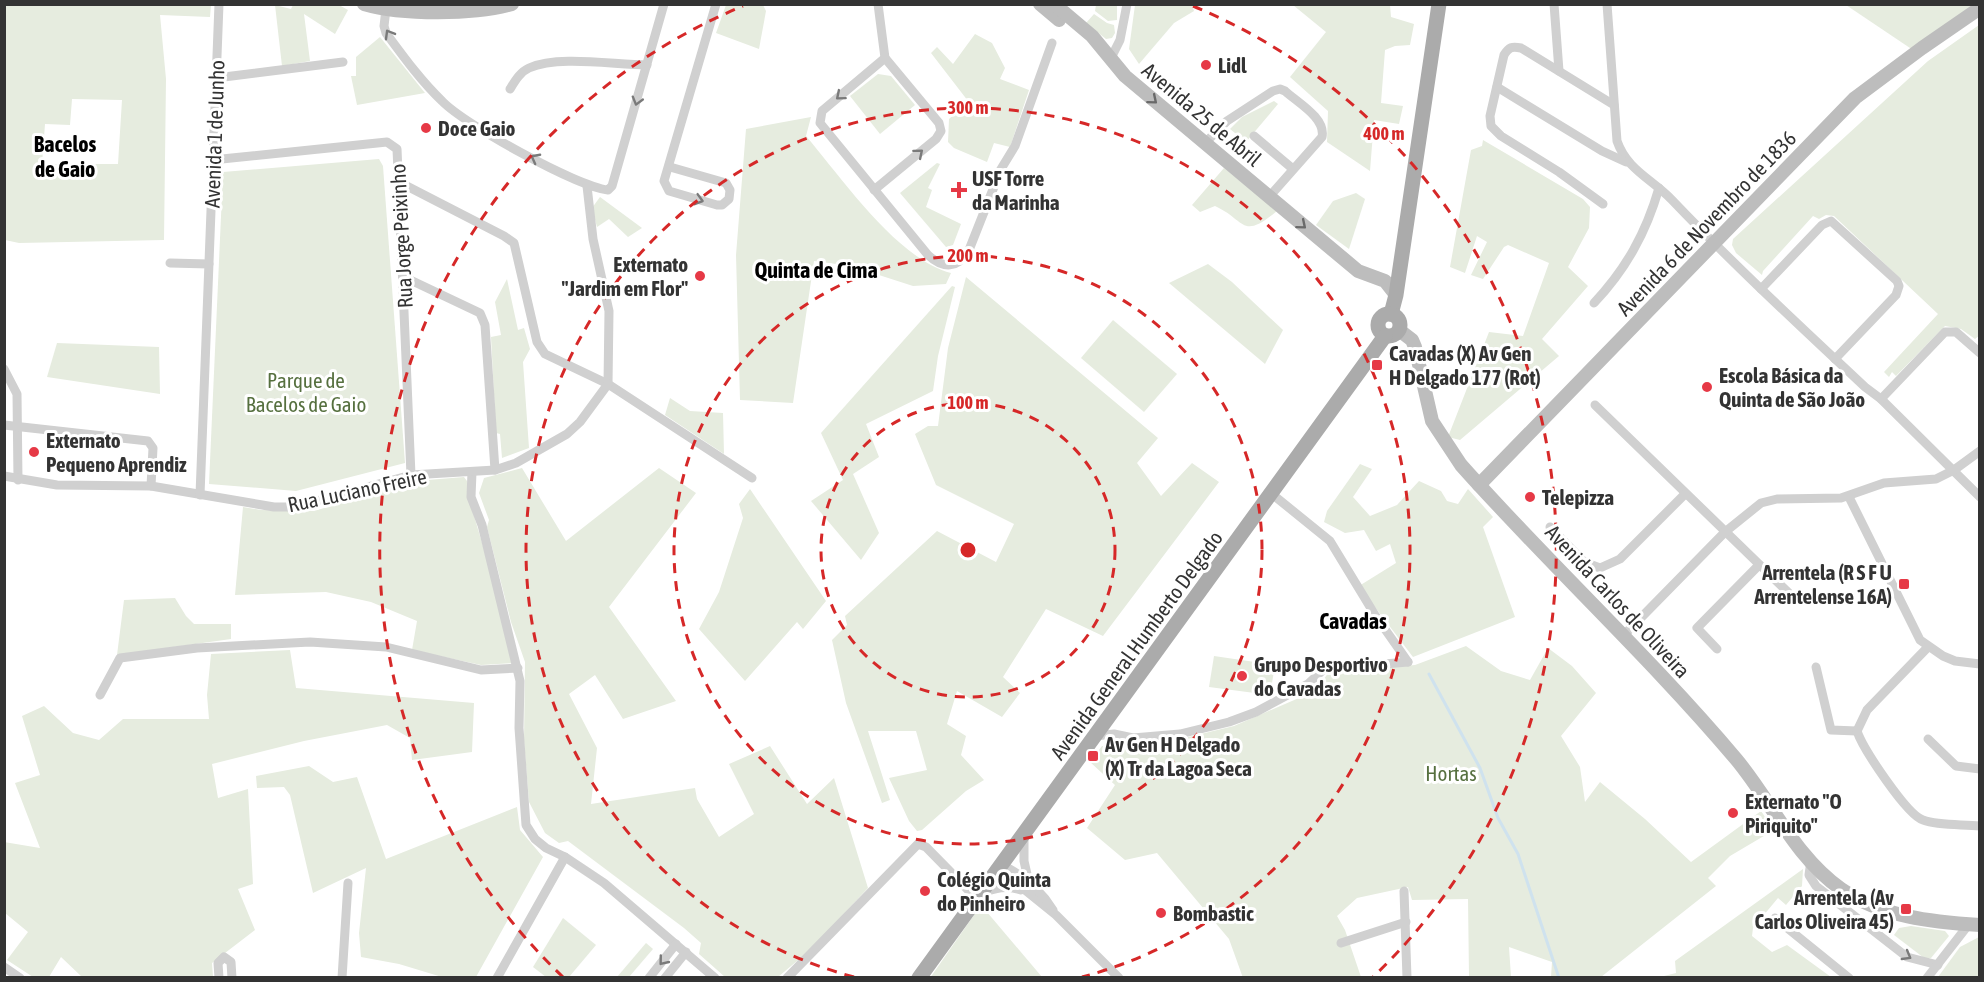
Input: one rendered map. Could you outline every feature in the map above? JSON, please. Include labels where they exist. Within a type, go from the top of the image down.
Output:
[{"type":"main road","points":[[364,4],[386,9],[472,11],[512,4]]},
{"type":"main road","name":"Avenida 25 de Abril","points":[[1040,4],[1110,60]]},
{"type":"main road","name":"Avenida 25 de Abril","points":[[1054,4],[1092,36],[1125,76],[1204,144],[1363,275],[1385,281],[1396,296]]},
{"type":"main road","points":[[1396,296],[1439,4]]},
{"type":"main road","name":"Avenida 6 de Novembro de 1836","points":[[1479,485],[1856,98],[1980,8]]},
{"type":"main road","name":"Avenida General Humberto Delgado","points":[[919,978],[1392,333],[1379,330],[1378,322],[1383,316],[1391,314],[1396,296]]},
{"type":"main road","name":"Avenida Carlos de Oliveira","points":[[1392,333],[1412,340],[1432,421],[1443,440],[1479,485],[1623,636],[1737,761],[1811,861],[1841,888],[1878,907],[1925,921],[1974,925]]},
{"type":"street","name":"Avenida 1 de Junho","points":[[200,495],[219,4]]},
{"type":"street","points":[[386,9],[384,26],[386,33],[442,101],[483,130],[587,186],[608,190],[612,186],[664,4]]},
{"type":"street","points":[[670,166],[726,183],[730,190],[729,199],[722,205],[717,205],[669,191],[664,181],[716,4]]},
{"type":"street","points":[[874,190],[936,139],[941,131],[939,123],[885,58],[878,4]]},
{"type":"street","points":[[1110,60],[1120,40],[1127,4]]},
{"type":"street","points":[[1554,4],[1558,71]]},
{"type":"street","points":[[1607,4],[1617,141],[1626,162]]},
{"type":"street","points":[[885,58],[822,111],[819,118],[822,127],[932,259],[942,265],[957,264],[969,250],[1001,169],[1015,146],[1052,43]]},
{"type":"street","points":[[1603,204],[1494,131],[1490,116],[1504,55],[1508,48],[1514,47],[1521,48],[1614,105]]},
{"type":"street","points":[[216,78],[344,62]]},
{"type":"street","points":[[510,89],[518,76],[528,68],[557,62],[647,65]]},
{"type":"street","points":[[1497,87],[1602,152],[1626,162],[1659,188],[1714,245],[1881,399],[1980,497]]},
{"type":"street","points":[[1204,144],[1227,121],[1280,89],[1319,121],[1323,130],[1322,137],[1293,169]]},
{"type":"street","name":"Avenida 25 de Abril","points":[[1254,136],[1293,169],[1269,197]]},
{"type":"street","name":"Rua Jorge Peixinho","points":[[213,160],[387,142],[397,149],[411,475]]},
{"type":"street","points":[[399,182],[514,243],[540,349],[545,354],[608,384],[752,478]]},
{"type":"street","points":[[587,186],[593,239],[609,311],[608,384]]},
{"type":"street","points":[[1594,303],[1625,268],[1651,213],[1659,188]]},
{"type":"street","points":[[1761,289],[1822,225],[1831,221],[1897,281],[1899,286],[1896,296],[1835,359]]},
{"type":"street","points":[[170,263],[209,264]]},
{"type":"street","points":[[404,277],[480,313],[485,325],[495,470]]},
{"type":"street","points":[[1881,399],[1945,332],[1956,332],[1980,353]]},
{"type":"street","points":[[4,369],[17,394],[18,480]]},
{"type":"street","name":"Rua Luciano Freire","points":[[4,476],[18,480],[57,484],[151,486],[274,507],[295,507],[411,475],[495,470],[525,459],[567,434],[580,422],[608,384]]},
{"type":"street","points":[[1596,405],[1795,599]]},
{"type":"street","points":[[4,425],[148,441],[153,448],[151,486]]},
{"type":"street","points":[[1623,636],[1725,532],[1753,507],[1769,501],[1849,497],[1884,483],[1936,479],[1954,470],[1980,450]]},
{"type":"street","points":[[472,472],[471,497],[482,525],[520,681],[519,728],[526,825],[535,839],[546,848],[565,857],[604,884],[715,978]]},
{"type":"street","points":[[1095,736],[1114,734],[1133,738],[1180,734],[1228,722],[1256,712],[1308,684],[1324,669],[1408,662],[1375,615],[1330,541],[1272,494]]},
{"type":"street","points":[[1550,527],[1584,562],[1600,568],[1620,559],[1685,494]]},
{"type":"street","points":[[1849,497],[1914,631],[1928,647],[1955,662],[1980,664]]},
{"type":"street","points":[[1718,649],[1697,628],[1759,565]]},
{"type":"street","points":[[100,695],[120,658],[197,648],[321,642],[395,649],[481,670],[518,668]]},
{"type":"street","points":[[1928,647],[1867,710],[1857,731],[1863,748],[1910,811],[1922,820],[1980,826]]},
{"type":"street","points":[[1816,667],[1831,730],[1857,731]]},
{"type":"street","points":[[1928,739],[1956,766],[1980,769]]},
{"type":"street","points":[[1024,833],[1027,887]]},
{"type":"street","points":[[788,978],[918,844],[926,847],[978,896],[994,888],[1027,887]]},
{"type":"street","points":[[497,978],[565,857]]},
{"type":"street","name":"Avenida Carlos de Oliveira","points":[[1811,861],[1809,875],[1816,886],[1906,957],[1938,965]]},
{"type":"street","points":[[1001,865],[1027,887],[1119,978]]},
{"type":"street","points":[[342,978],[348,883]]},
{"type":"street","points":[[1404,891],[1407,978]]},
{"type":"street","points":[[1775,918],[1849,978]]},
{"type":"street","points":[[1341,943],[1406,922]]},
{"type":"street","points":[[1928,978],[1974,925]]},
{"type":"street","points":[[649,978],[676,944]]},
{"type":"street","points":[[665,978],[686,952]]},
{"type":"street","points":[[219,978],[218,963],[224,957],[231,962],[232,978]]},
{"type":"street","points":[[4,967],[20,978]]},
{"type":"green space","points":[[4,5],[211,5],[210,17],[160,15],[166,79],[164,240],[19,243],[5,240]],"holes":[[[72,99],[122,100],[118,164],[42,164],[45,124],[70,125]]]},
{"type":"green space","points":[[275,5],[291,9],[293,5],[339,5],[348,10],[335,34],[304,14],[310,61],[282,66]]},
{"type":"green space","points":[[726,5],[763,5],[766,11],[759,49],[716,33]]},
{"type":"green space","points":[[1096,5],[1117,5],[1117,20],[1108,21],[1095,11]]},
{"type":"green space","points":[[1135,5],[1192,5],[1194,11],[1174,23],[1139,64],[1129,49]]},
{"type":"green space","points":[[1293,5],[1390,5],[1391,17],[1414,24],[1410,45],[1395,46],[1385,50],[1381,103],[1403,106],[1399,124],[1374,120],[1370,171],[1327,142],[1328,111],[1290,77],[1326,32]]},
{"type":"green space","points":[[1846,5],[1979,5],[1913,50]]},
{"type":"green space","points":[[1094,14],[1114,25],[1115,33],[1112,38],[1106,39],[1086,23]]},
{"type":"green space","points":[[1979,25],[1980,335],[1975,339],[1961,329],[1945,326],[1896,376],[1892,372],[1889,377],[1884,372],[1938,314],[1834,216],[1826,215],[1819,219],[1813,216],[1763,271],[1762,275],[1736,253],[1732,245],[1733,239],[1928,61]]},
{"type":"green space","points":[[975,34],[992,43],[1005,68],[1000,79],[1029,90],[1010,147],[994,143],[987,162],[954,148],[948,142],[949,119],[968,101],[931,53],[937,47],[953,64]]},
{"type":"green space","points":[[380,37],[425,93],[357,105],[351,76],[356,76],[356,57]]},
{"type":"green space","points":[[878,74],[891,76],[915,105],[880,134],[850,96]]},
{"type":"green space","points":[[1274,101],[1278,104],[1246,142],[1230,129],[1242,117]]},
{"type":"green space","points":[[811,117],[806,136],[853,194],[891,235],[911,252],[931,265],[951,273],[946,284],[913,286],[851,266],[814,261],[793,403],[740,400],[736,255],[746,129]]},
{"type":"green space","points":[[1483,140],[1583,199],[1590,207],[1589,228],[1568,267],[1588,286],[1542,339],[1559,356],[1460,440],[1448,437],[1489,332],[1523,336],[1549,263],[1508,245],[1504,247],[1483,279],[1471,275],[1487,242],[1477,236],[1465,273],[1450,267],[1471,150],[1482,146]]},
{"type":"green space","name":"Parque de Bacelos de Gaio","points":[[379,159],[383,166],[405,463],[296,491],[209,484],[223,172]]},
{"type":"green space","points":[[937,163],[940,164],[928,188],[932,190],[926,207],[961,224],[953,245],[946,247],[900,193]]},
{"type":"green space","points":[[1224,168],[1277,211],[1256,225],[1250,226],[1244,225],[1215,206],[1200,212],[1192,205]]},
{"type":"green space","points":[[1356,193],[1365,199],[1349,249],[1316,225],[1333,201]]},
{"type":"green space","points":[[600,197],[642,228],[628,237],[609,219],[597,227],[592,208]]},
{"type":"green space","points":[[1208,264],[1232,282],[1283,330],[1265,364],[1169,283]]},
{"type":"green space","points":[[966,277],[1158,438],[1137,463],[1161,496],[1192,463],[1219,482],[1103,636],[1046,609],[1003,677],[1020,693],[1002,717],[957,691],[947,724],[966,736],[961,755],[984,780],[966,791],[922,830],[917,831],[909,821],[889,778],[927,770],[916,731],[868,731],[890,800],[882,803],[846,703],[832,640],[847,625],[845,616],[937,531],[996,562],[1014,524],[936,485],[915,434],[928,426],[938,426],[948,348]]},
{"type":"green space","points":[[507,279],[518,330],[524,328],[530,349],[523,362],[529,448],[502,458],[500,434],[496,433],[491,337],[501,335],[495,302]]},
{"type":"green space","points":[[952,286],[955,287],[938,356],[933,391],[866,424],[879,457],[853,474],[879,533],[861,560],[811,501],[843,480],[821,433]]},
{"type":"green space","points":[[1113,320],[1177,374],[1144,412],[1081,358]]},
{"type":"green space","points":[[57,343],[159,347],[160,394],[47,377]]},
{"type":"green space","points":[[670,398],[690,411],[723,413],[724,454],[665,415]]},
{"type":"green space","points":[[1360,464],[1372,469],[1353,497],[1370,516],[1397,505],[1419,481],[1441,491],[1447,501],[1458,504],[1468,489],[1493,517],[1483,527],[1515,617],[1413,657],[1359,586],[1396,563],[1390,544],[1376,551],[1364,530],[1345,533],[1324,522],[1327,511]]},
{"type":"green space","points":[[522,468],[566,541],[659,468],[696,493],[609,607],[676,701],[623,719],[595,675],[569,694],[597,748],[591,804],[695,788],[697,799],[719,837],[754,814],[729,764],[770,746],[807,804],[834,778],[868,888],[810,950],[778,977],[725,977],[699,954],[701,943],[684,928],[568,841],[559,843],[545,833],[529,802],[524,740],[525,662],[511,622],[487,527],[489,520],[479,493],[484,478]]},
{"type":"green space","points":[[464,477],[467,481],[467,492],[495,587],[513,663],[481,665],[412,650],[417,621],[371,602],[326,592],[235,595],[243,507],[261,510],[314,511],[415,481]]},
{"type":"green space","points":[[750,489],[826,601],[803,629],[797,622],[745,681],[699,629],[719,592],[743,518],[739,504]]},
{"type":"green space","points":[[175,598],[194,624],[231,624],[231,639],[117,655],[124,600]]},
{"type":"green space","name":"Hortas","points":[[1466,646],[1501,671],[1530,680],[1548,648],[1572,666],[1596,693],[1561,736],[1580,767],[1585,802],[1600,782],[1645,819],[1691,862],[1761,811],[1774,830],[1730,856],[1708,878],[1716,886],[1601,977],[1551,977],[1552,962],[1509,947],[1511,977],[1469,977],[1468,899],[1412,900],[1408,887],[1357,898],[1337,916],[1345,930],[1361,977],[1243,978],[1229,939],[1157,853],[1125,860],[1087,828],[1115,785],[1090,762],[1102,746],[1180,739],[1234,726],[1315,691],[1329,672],[1415,665]]},
{"type":"green space","points":[[290,650],[296,688],[474,703],[472,752],[412,760],[410,738],[387,725],[304,741],[212,764],[218,798],[248,789],[253,884],[238,889],[255,930],[212,963],[213,977],[82,977],[61,957],[49,977],[33,977],[7,960],[28,932],[5,913],[4,842],[40,848],[15,783],[40,775],[22,716],[44,706],[73,733],[99,740],[123,719],[209,719],[207,695],[211,654]]},
{"type":"green space","name":"Grupo Desportivo do Cavadas","points":[[1214,656],[1275,665],[1270,695],[1209,687]]},
{"type":"green space","points":[[309,766],[333,782],[357,777],[386,859],[517,807],[520,830],[543,857],[476,977],[442,977],[399,964],[361,957],[359,933],[366,868],[313,893],[290,795],[284,787],[257,788],[256,776]]},
{"type":"green space","points":[[1803,869],[1802,886],[1786,905],[1778,898],[1753,928],[1752,936],[1772,952],[1787,945],[1831,977],[1660,977],[1676,973],[1675,961]]},
{"type":"green space","points":[[981,905],[1042,977],[930,978]]},
{"type":"green space","points":[[563,918],[596,945],[569,977],[546,977],[533,967]]},
{"type":"green space","points":[[1911,926],[1945,931],[1949,936],[1931,958],[1924,958],[1894,935],[1899,928]]},
{"type":"green space","points":[[1979,937],[1979,977],[1938,977],[1960,947]]},
{"type":"green space","points":[[646,943],[653,949],[629,977],[617,977]]},
{"type":"waterway","points":[[1429,674],[1480,768],[1498,818],[1518,854],[1559,978]]},
{"type":"place","name":"Lidl","points":[[1206,65]]},
{"type":"place","name":"Doce Gaio","points":[[426,128]]},
{"type":"place","name":"USF Torre da Marinha","points":[[959,190]]},
{"type":"place","name":"Externato \"Jardim em Flor\"","points":[[700,276]]},
{"type":"place","name":"Cavadas (X) Av Gen H Delgado 177 (Rot)","points":[[1377,365]]},
{"type":"place","name":"Escola Básica da Quinta de São João","points":[[1707,387]]},
{"type":"place","name":"Externato Pequeno Aprendiz","points":[[34,452]]},
{"type":"place","name":"Telepizza","points":[[1530,497]]},
{"type":"place","name":"Arrentela (R S F U Arrentelense 16A)","points":[[1904,584]]},
{"type":"place","name":"Grupo Desportivo do Cavadas","points":[[1242,676]]},
{"type":"place","name":"Av Gen H Delgado (X) Tr da Lagoa Seca","points":[[1093,756]]},
{"type":"place","name":"Externato \"O Piriquito\"","points":[[1733,813]]},
{"type":"place","name":"Colégio Quinta do Pinheiro","points":[[925,891]]},
{"type":"place","name":"Arrentela (Av Carlos Oliveira 45)","points":[[1906,909]]},
{"type":"place","name":"Bombastic","points":[[1161,913]]},
{"type":"district","name":"Bacelos de Gaio","points":[[65,156]]},
{"type":"district","name":"Quinta de Cima","points":[[816,270]]},
{"type":"district","name":"Cavadas","points":[[1353,621]]}]
